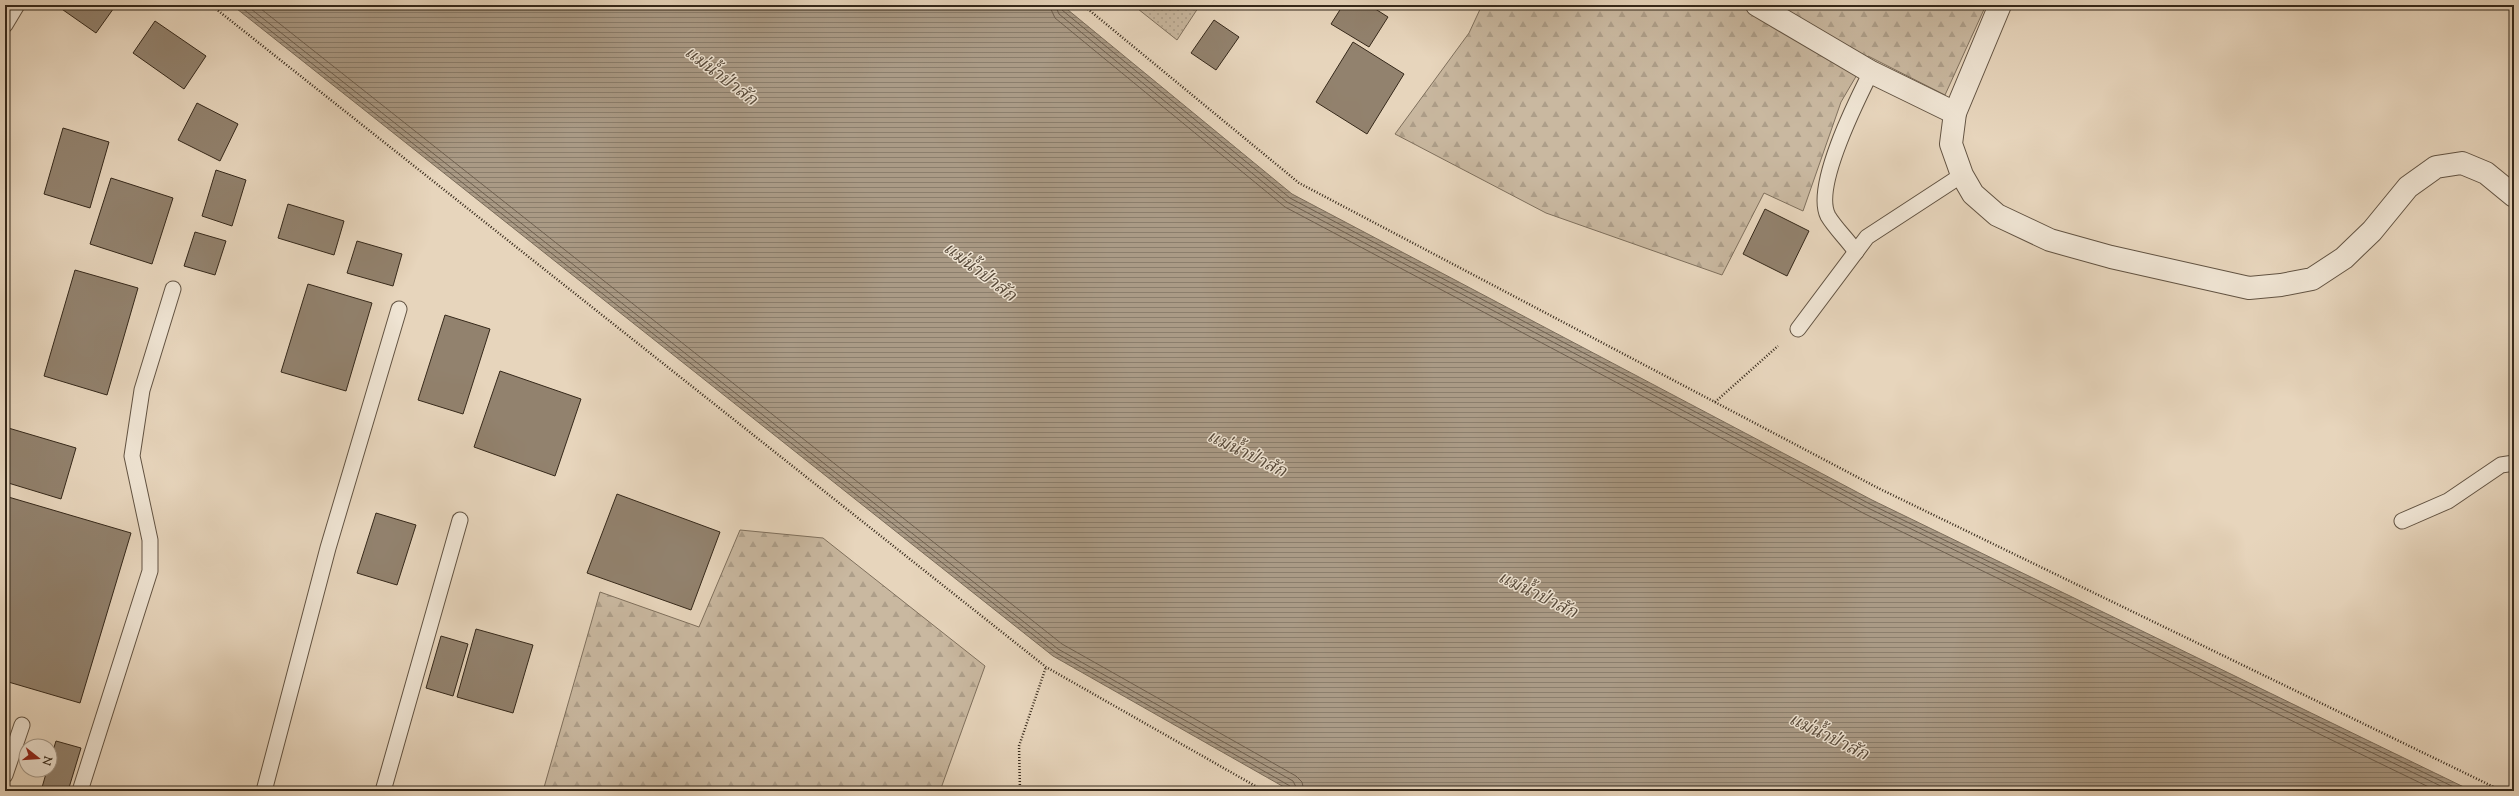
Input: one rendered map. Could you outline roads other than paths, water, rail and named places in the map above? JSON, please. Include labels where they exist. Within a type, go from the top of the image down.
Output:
[{"type":"street","points":[[1757,5],[1871,72],[1955,113]]},
{"type":"street","points":[[2000,5],[1955,113],[1951,144],[1962,174],[1973,194],[1997,215],[2050,240],[2111,257],[2249,288],[2312,279],[2344,258],[2372,231],[2408,187],[2436,167],[2462,163],[2486,173],[2514,196]]},
{"type":"lane","points":[[5,25],[17,5]]},
{"type":"lane","points":[[1856,252],[1828,215],[1824,196],[1829,174],[1852,111],[1871,72]]},
{"type":"lane","points":[[1798,329],[1867,237],[1962,174]]},
{"type":"lane","points":[[80,791],[150,571],[150,540],[132,456],[142,390],[173,289]]},
{"type":"lane","points":[[264,791],[328,548],[399,308]]},
{"type":"lane","points":[[2402,521],[2448,501],[2501,465],[2514,463]]},
{"type":"lane","points":[[383,791],[460,520]]},
{"type":"lane","points":[[5,775],[22,725]]},
{"type":"water","name":"แม่น้ำป่าสัก","points":[[232,5],[1062,5],[1292,194],[1872,500],[2472,791],[1291,791],[1053,656]]}]
